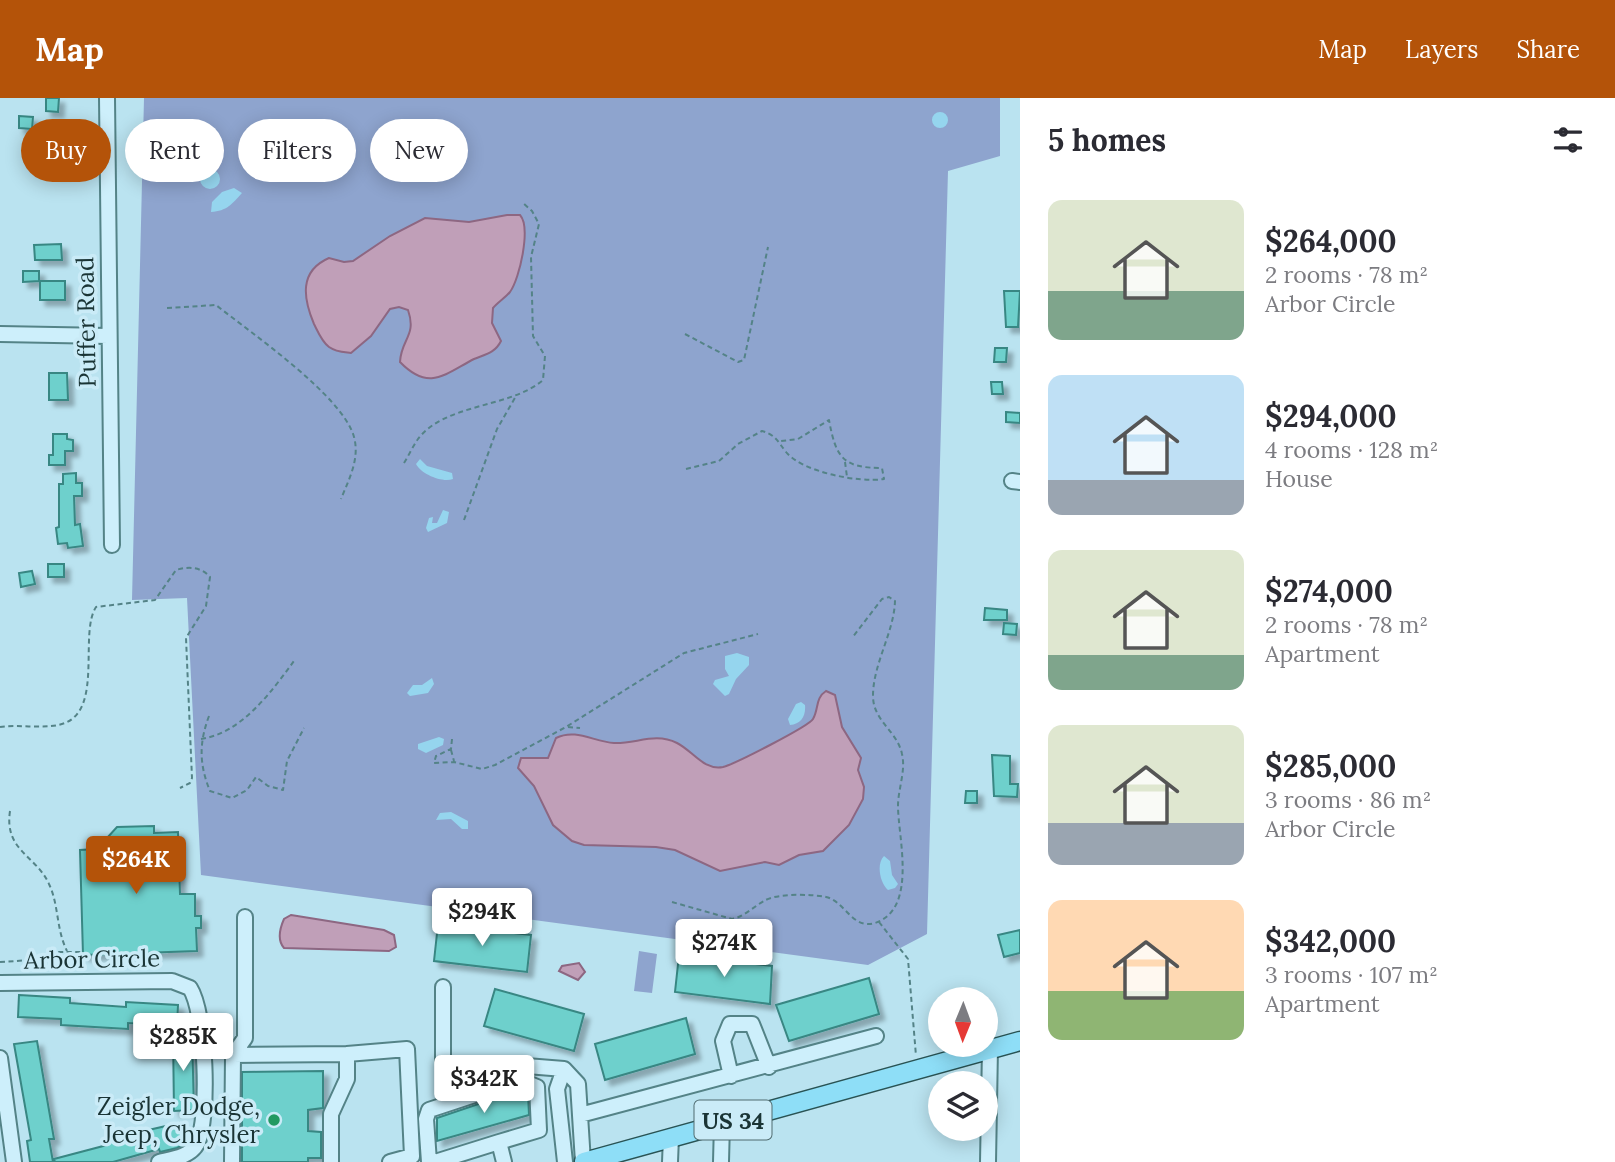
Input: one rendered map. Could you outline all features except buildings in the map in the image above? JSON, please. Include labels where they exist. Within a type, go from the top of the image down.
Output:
[{"type":"main road","name":"US 34","points":[[998,1046],[1020,1041]]},
{"type":"main road","name":"US 34","points":[[583,1162],[957,1057]]},
{"type":"street","name":"Puffer Road","points":[[107,98],[111,545]]},
{"type":"street","points":[[0,334],[108,336]]},
{"type":"street","points":[[232,1162],[233,1055],[245,1038],[245,917]]},
{"type":"street","name":"Arbor Circle","points":[[0,983],[173,981],[190,988],[202,1018],[204,1106],[201,1128],[197,1145],[191,1150],[159,1162]]},
{"type":"street","points":[[443,987],[443,1060],[450,1066],[501,1064],[564,1069],[578,1084],[583,1162]]},
{"type":"street","points":[[731,1076],[723,1041],[730,1024],[752,1024],[769,1067]]},
{"type":"street","points":[[580,1115],[876,1037]]},
{"type":"street","points":[[233,1055],[346,1054],[407,1049],[412,1156],[390,1162]]},
{"type":"street","points":[[331,1162],[331,1114],[347,1079],[346,1054]]},
{"type":"street","points":[[988,1162],[990,1057]]},
{"type":"street","points":[[0,1058],[14,1162]]},
{"type":"street","points":[[564,1069],[557,1089],[565,1162]]},
{"type":"street","points":[[429,1162],[426,1119],[429,1110],[520,1080],[537,1087],[539,1130],[435,1162]]},
{"type":"street","points":[[559,1101],[579,1099]]},
{"type":"street","points":[[721,1162],[722,1123]]},
{"type":"street","points":[[670,1162],[671,1137]]},
{"type":"street","points":[[499,1142],[504,1162]]},
{"type":"path","points":[[404,463],[419,437],[438,424],[472,409],[531,391],[543,380],[545,356],[533,336],[531,257],[538,224],[532,211],[523,203]]},
{"type":"path","points":[[685,334],[724,358],[738,362],[744,360],[768,247]]},
{"type":"path","points":[[167,308],[216,305],[303,375],[334,405],[346,419],[354,437],[356,453],[354,467],[341,499]]},
{"type":"path","points":[[464,520],[497,429],[517,395]]},
{"type":"path","points":[[686,470],[719,461],[738,444],[762,431],[781,441],[798,439],[829,420],[833,441],[845,462],[847,478]]},
{"type":"path","points":[[781,441],[786,453],[820,470],[847,478],[874,481],[884,479],[882,468],[861,469],[845,462]]},
{"type":"path","points":[[0,727],[64,724],[74,718],[88,684],[88,623],[96,607],[155,600],[176,570],[195,568],[204,571],[210,577],[210,596],[186,638],[192,778],[190,783],[180,788]]},
{"type":"path","points":[[672,902],[732,919],[774,896],[828,897],[858,922],[872,924],[890,913],[903,877],[898,805],[903,756],[879,720],[874,709],[873,693],[895,601],[889,597],[882,599],[852,638]]},
{"type":"path","points":[[451,749],[436,756],[434,763],[454,762],[482,769],[495,765],[566,727],[684,653],[758,634]]},
{"type":"path","points":[[200,739],[220,736],[234,726],[273,690],[294,661]]},
{"type":"path","points":[[209,716],[200,739],[204,776],[210,792],[232,798],[247,790],[256,777],[268,786],[283,790],[287,761],[304,728]]},
{"type":"path","points":[[566,727],[580,729]]},
{"type":"path","points":[[452,739],[454,762]]},
{"type":"path","points":[[10,811],[13,839],[20,852],[49,883],[54,896],[57,929],[67,951]]},
{"type":"path","points":[[879,921],[908,959],[917,1068]]},
{"type":"path","points":[[0,962],[20,962],[67,951],[83,952]]},
{"type":"shaded area","points":[[144,98],[1000,98],[1000,156],[948,171],[927,934],[868,965],[201,875],[187,598],[132,600],[142,182],[224,182],[224,119],[143,119]]},
{"type":"shaded area","points":[[520,215],[524,241],[514,285],[493,308],[492,323],[501,341],[493,351],[437,377],[420,376],[400,362],[411,326],[408,310],[399,307],[390,309],[371,336],[351,353],[334,350],[322,340],[310,314],[306,295],[308,278],[319,264],[329,258],[344,262],[353,261],[390,236],[425,218],[469,222]]},
{"type":"shaded area","points":[[826,691],[835,695],[842,727],[861,758],[858,770],[864,787],[863,799],[849,825],[823,851],[799,855],[779,865],[765,862],[720,871],[675,850],[584,845],[572,841],[553,825],[534,786],[518,768],[521,758],[548,758],[556,738],[571,734],[614,743],[661,738],[683,746],[710,766],[723,767],[808,723],[813,719],[820,697]]},
{"type":"shaded area","points":[[291,915],[384,930],[394,935],[396,947],[389,951],[284,948],[280,941],[280,930],[284,919]]},
{"type":"shaded area","points":[[639,951],[657,954],[652,993],[634,991]]},
{"type":"shaded area","points":[[579,963],[585,972],[578,980],[559,971],[562,966]]},
{"type":"sand","points":[[937,112],[943,112],[948,120],[946,126],[937,128],[932,123],[932,117]]},
{"type":"sand","points":[[201,182],[219,182],[210,189]]},
{"type":"sand","points":[[234,188],[242,193],[225,208],[211,212],[212,202],[222,192]]},
{"type":"sand","points":[[420,459],[427,466],[452,473],[453,479],[443,480],[427,474],[416,464]]},
{"type":"sand","points":[[443,510],[449,512],[447,523],[428,532],[426,528],[429,518],[433,517],[432,523],[437,523]]},
{"type":"sand","points":[[737,653],[749,657],[749,665],[725,696],[713,684],[715,680],[729,676],[725,669],[725,656]]},
{"type":"sand","points":[[432,678],[434,684],[428,693],[410,696],[407,693],[413,685],[422,685]]},
{"type":"sand","points":[[801,702],[805,705],[804,716],[797,723],[790,725],[788,719],[796,704]]},
{"type":"sand","points":[[439,737],[444,739],[443,745],[426,753],[418,749],[418,744]]},
{"type":"sand","points":[[451,812],[468,821],[468,829],[462,829],[451,819],[436,820],[440,813]]},
{"type":"sand","points":[[884,856],[890,861],[892,875],[898,884],[888,890],[880,873]]},
{"type":"place","name":"Zeigler Dodge, Jeep, Chrysler","points":[[274,1120]]}]
